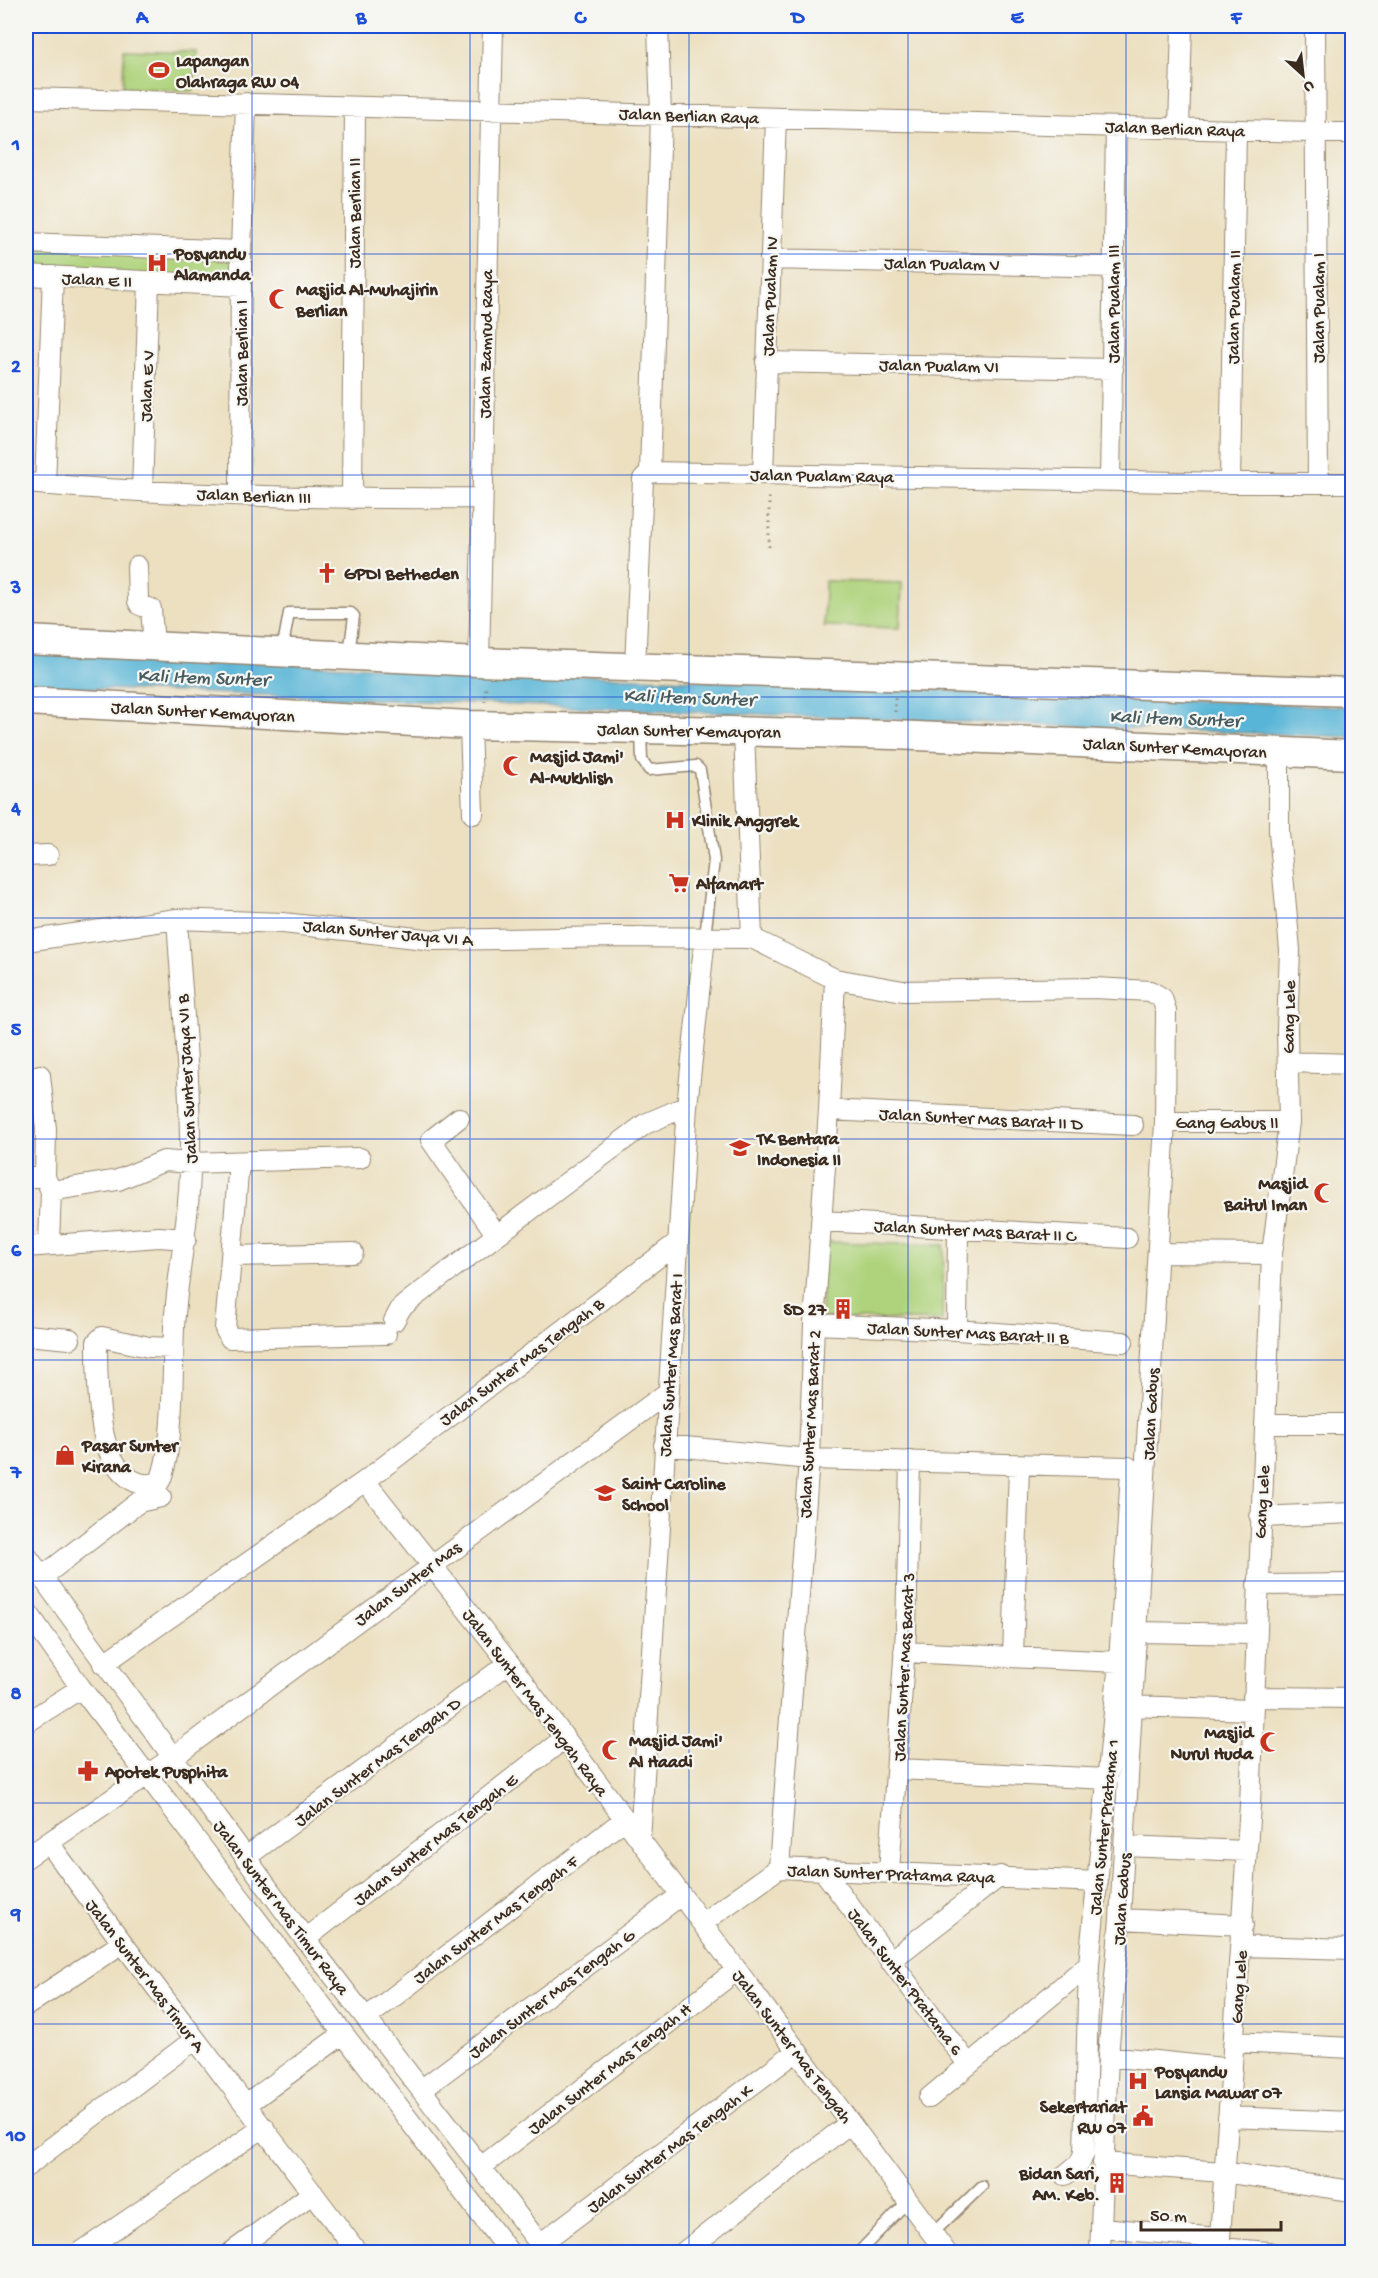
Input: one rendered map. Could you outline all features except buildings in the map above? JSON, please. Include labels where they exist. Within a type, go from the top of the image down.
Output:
[{"type":"main road","points":[[26,640],[349,654],[483,672],[635,668],[1353,692]]},
{"type":"main road","name":"Jalan Sunter Kemayoran","points":[[26,701],[477,718],[641,729],[894,735],[1353,755]]},
{"type":"street","name":"Jalan Zamrud Raya","points":[[483,672],[482,498],[492,26]]},
{"type":"street","points":[[635,668],[643,479],[650,472],[662,115],[658,26]]},
{"type":"street","points":[[1179,128],[1182,26]]},
{"type":"street","name":"Jalan Pualam I","points":[[1316,26],[1318,483]]},
{"type":"street","name":"Jalan Berlian Raya","points":[[26,98],[1353,133]]},
{"type":"street","name":"Jalan Berlian I","points":[[240,494],[241,251],[246,104]]},
{"type":"street","name":"Jalan Berlian II","points":[[352,499],[355,106]]},
{"type":"street","name":"Jalan Pualam IV","points":[[766,474],[766,362],[776,118]]},
{"type":"street","name":"Jalan Pualam III","points":[[1110,481],[1116,127]]},
{"type":"street","name":"Jalan Pualam II","points":[[1230,483],[1236,130]]},
{"type":"street","points":[[26,243],[241,251]]},
{"type":"street","name":"Jalan Pualam V","points":[[770,259],[1113,267]]},
{"type":"street","name":"Jalan E II","points":[[26,275],[241,286]]},
{"type":"street","points":[[35,484],[53,276]]},
{"type":"street","name":"Jalan E V","points":[[142,492],[149,281]]},
{"type":"street","name":"Jalan Pualam VI","points":[[766,362],[1113,369]]},
{"type":"street","name":"Jalan Pualam Raya","points":[[650,472],[1230,483],[1353,483]]},
{"type":"street","name":"Jalan Berlian III","points":[[35,484],[142,492],[352,499],[482,498]]},
{"type":"street","points":[[137,566],[138,601],[140,605],[151,609],[154,645]]},
{"type":"street","points":[[473,814],[477,718]]},
{"type":"street","points":[[744,732],[752,938]]},
{"type":"street","name":"Gang Lele","points":[[1219,2246],[1247,1851],[1272,1254],[1289,1122],[1290,950],[1279,832],[1279,752]]},
{"type":"street","points":[[26,856],[48,855]]},
{"type":"street","name":"Jalan Sunter Jaya VI A","points":[[26,940],[177,919],[283,923],[434,940],[752,938]]},
{"type":"street","name":"Jalan Sunter Jaya VI B","points":[[155,1492],[166,1466],[176,1297],[186,1239],[190,1164],[177,919]]},
{"type":"street","name":"Jalan Sunter Mas Barat I","points":[[640,1839],[687,1106],[705,937]]},
{"type":"street","name":"Jalan Gabus","points":[[752,938],[835,979],[903,991],[1095,988],[1150,991],[1162,998],[1166,1011],[1165,1122],[1120,1918],[1108,2056],[1100,2253]]},
{"type":"street","name":"Jalan Sunter Mas Barat 2","points":[[779,1868],[809,1459],[814,1324],[829,1110],[835,979]]},
{"type":"street","points":[[1288,1062],[1353,1064]]},
{"type":"street","points":[[40,1075],[46,1129],[49,1243]]},
{"type":"street","points":[[239,1162],[225,1329],[230,1338],[390,1327],[401,1308],[496,1234],[645,1124],[687,1106]]},
{"type":"street","name":"Jalan Sunter Mas Barat II D","points":[[829,1110],[1133,1125]]},
{"type":"street","points":[[459,1118],[432,1137],[444,1160],[496,1234]]},
{"type":"street","name":"Gang Gabus II","points":[[1165,1122],[1289,1122]]},
{"type":"street","points":[[26,1177],[48,1184],[118,1180],[164,1161],[190,1164],[360,1158]]},
{"type":"street","name":"Jalan Sunter Mas Barat II C","points":[[822,1221],[1127,1238]]},
{"type":"street","points":[[957,1330],[958,1230]]},
{"type":"street","points":[[26,1247],[49,1243],[159,1237],[186,1239]]},
{"type":"street","name":"Jalan Sunter Mas Tengah B","points":[[103,1664],[365,1481],[678,1242]]},
{"type":"street","points":[[1158,1252],[1272,1254]]},
{"type":"street","points":[[232,1256],[353,1253]]},
{"type":"street","name":"Jalan Sunter Mas Barat II B","points":[[814,1324],[957,1330],[1123,1342]]},
{"type":"street","points":[[26,1335],[70,1339]]},
{"type":"street","points":[[155,1492],[133,1483],[107,1449],[103,1436],[97,1342],[102,1337],[148,1347],[173,1348]]},
{"type":"street","name":"Jalan Sunter Mas","points":[[26,1858],[172,1758],[668,1392]]},
{"type":"street","points":[[1265,1424],[1353,1424]]},
{"type":"street","points":[[664,1446],[809,1459],[1018,1466],[1013,1657]]},
{"type":"street","name":"Jalan Sunter Mas Barat 3","points":[[889,1872],[898,1769],[904,1652],[910,1461]]},
{"type":"street","name":"Jalan Sunter Pratama 1","points":[[1018,1466],[1128,1467],[1131,1472],[1119,1662],[1089,1964],[1084,2153],[1080,2163],[1065,2175]]},
{"type":"street","points":[[365,1481],[431,1566]]},
{"type":"street","points":[[42,1577],[155,1492]]},
{"type":"street","points":[[1260,1517],[1353,1513]]},
{"type":"street","name":"Jalan Sunter Mas Timur Raya","points":[[26,1555],[305,1939],[543,2248]]},
{"type":"street","name":"Jalan Sunter Mas Tengah Raya","points":[[431,1566],[509,1663],[640,1839]]},
{"type":"street","points":[[1257,1585],[1353,1584]]},
{"type":"street","name":"Jalan Sunter Mas Timur Raya","points":[[26,1610],[81,1688],[509,2253]]},
{"type":"street","points":[[1136,1632],[1255,1634]]},
{"type":"street","points":[[904,1652],[1119,1662]]},
{"type":"street","name":"Jalan Sunter Mas Tengah D","points":[[245,1858],[509,1663]]},
{"type":"street","points":[[26,1723],[81,1688]]},
{"type":"street","points":[[1131,1706],[1353,1698]]},
{"type":"street","name":"Jalan Sunter Mas Tengah E","points":[[305,1939],[565,1738]]},
{"type":"street","points":[[898,1769],[1108,1779]]},
{"type":"street","name":"Jalan Sunter Mas Tengah F","points":[[366,2018],[625,1819]]},
{"type":"street","name":"Jalan Sunter Mas Tengah","points":[[640,1839],[946,2253]]},
{"type":"street","name":"Jalan Sunter Mas Timur A","points":[[49,1843],[121,1944],[194,2040],[247,2104],[357,2253]]},
{"type":"street","points":[[1124,1846],[1247,1851]]},
{"type":"street","name":"Jalan Sunter Pratama Raya","points":[[702,1923],[779,1868],[1098,1882]]},
{"type":"street","name":"Jalan Sunter Pratama 6","points":[[822,1869],[968,2064]]},
{"type":"street","points":[[890,1961],[1000,1876]]},
{"type":"street","name":"Jalan Sunter Mas Tengah G","points":[[421,2090],[681,1895]]},
{"type":"street","points":[[1120,1918],[1243,1925]]},
{"type":"street","points":[[26,2006],[121,1944]]},
{"type":"street","points":[[1240,1946],[1353,1949]]},
{"type":"street","points":[[928,2098],[1089,1964]]},
{"type":"street","name":"Jalan Sunter Mas Tengah H","points":[[481,2167],[737,1970]]},
{"type":"street","points":[[247,2104],[343,2034]]},
{"type":"street","points":[[26,2167],[194,2040]]},
{"type":"street","points":[[1234,2042],[1353,2048]]},
{"type":"street","name":"Jalan Sunter Mas Tengah K","points":[[543,2248],[797,2052]]},
{"type":"street","points":[[1108,2056],[1232,2069]]},
{"type":"street","points":[[1228,2117],[1353,2122]]},
{"type":"street","points":[[684,2253],[850,2124]]},
{"type":"street","points":[[81,2253],[264,2127]]},
{"type":"street","points":[[1103,2163],[1223,2172],[1353,2191]]},
{"type":"street","points":[[232,2253],[313,2193]]},
{"type":"street","points":[[1101,2228],[1269,2253]]},
{"type":"lane","points":[[282,651],[289,613],[351,614],[354,616],[349,654]]},
{"type":"lane","points":[[641,729],[642,760],[649,770],[696,765],[700,770],[714,860],[705,937]]},
{"type":"lane","points":[[932,2234],[982,2186]]},
{"type":"lane","points":[[859,2253],[908,2201]]},
{"type":"path","points":[[766,474],[769,547]]},
{"type":"path","points":[[477,718],[483,672]]},
{"type":"path","points":[[894,717],[895,695]]},
{"type":"green space","name":"Lapangan Olahraga RW 04","points":[[124,50],[196,52],[194,91],[123,88]]},
{"type":"green space","points":[[26,245],[238,254],[237,284],[26,271]]},
{"type":"green space","points":[[825,581],[902,583],[900,628],[824,626]]},
{"type":"green space","points":[[823,1242],[944,1245],[942,1321],[821,1318]]},
{"type":"water","name":"Kali Item Sunter","points":[[26,653],[1352,707],[1352,737],[26,686]]},
{"type":"place","name":"Lapangan Olahraga RW 04","points":[[159,70]]},
{"type":"place","name":"Posyandu Alamanda","points":[[157,263]]},
{"type":"place","name":"Masjid Al-Muhajirin Berlian","points":[[279,299]]},
{"type":"place","name":"GPDI Betheden","points":[[327,573]]},
{"type":"place","name":"Masjid Jami' Al-Mukhlish","points":[[513,766]]},
{"type":"place","name":"Klinik Anggrek","points":[[675,820]]},
{"type":"place","name":"Alfamart","points":[[679,883]]},
{"type":"place","name":"TK Bentara Indonesia II","points":[[740,1148]]},
{"type":"place","name":"Masjid Baitul Iman","points":[[1324,1193]]},
{"type":"place","name":"SD 27","points":[[843,1309]]},
{"type":"place","name":"Pasar Sunter Kirana","points":[[65,1455]]},
{"type":"place","name":"Saint Caroline School","points":[[605,1493]]},
{"type":"place","name":"Masjid Nurul Huda","points":[[1270,1742]]},
{"type":"place","name":"Masjid Jami' Al Haadi","points":[[612,1750]]},
{"type":"place","name":"Apotek Pusphita","points":[[88,1771]]},
{"type":"place","name":"Posyandu Lansia Mawar 07","points":[[1138,2081]]},
{"type":"place","name":"Sekertariat RW 07","points":[[1143,2116]]},
{"type":"place","name":"Bidan Sari, AM. Keb.","points":[[1117,2183]]}]
